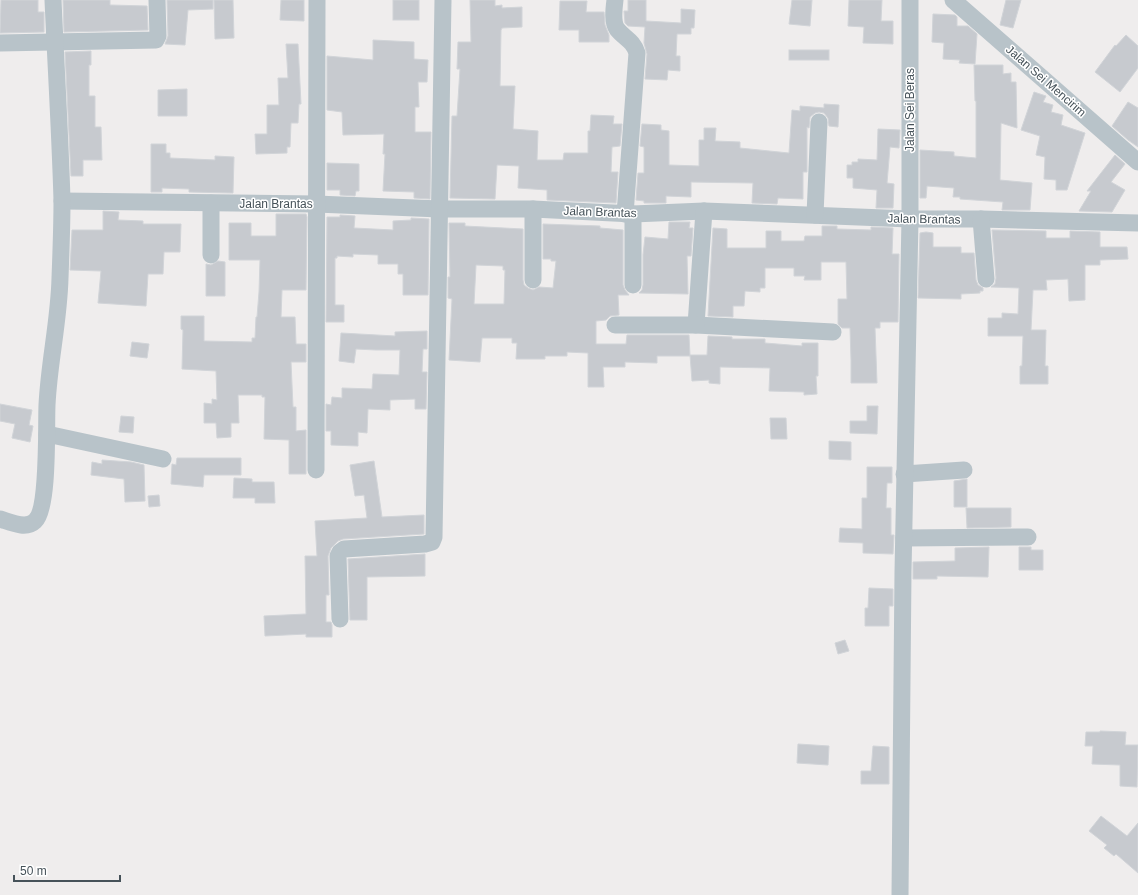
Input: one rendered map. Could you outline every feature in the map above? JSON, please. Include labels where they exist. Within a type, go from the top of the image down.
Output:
[{"type":"street","points":[[0,519],[18,525],[27,525],[35,521],[39,514],[42,502],[49,378],[59,308],[62,201],[53,0]]},
{"type":"street","points":[[0,43],[156,40],[158,36],[157,0]]},
{"type":"street","points":[[316,470],[317,0]]},
{"type":"street","points":[[340,619],[338,556],[340,552],[344,549],[426,544],[432,542],[434,537],[443,0]]},
{"type":"street","points":[[615,0],[614,20],[616,28],[635,46],[637,53],[629,214],[633,285]]},
{"type":"street","name":"Jalan Sei Beras","points":[[900,895],[904,474],[910,220],[910,0]]},
{"type":"street","name":"Jalan Sei Mencirim","points":[[953,0],[1138,162]]},
{"type":"street","points":[[815,216],[819,122]]},
{"type":"street","name":"Jalan Brantas","points":[[62,201],[316,204],[440,209],[533,209],[629,214],[704,211],[910,220],[982,219],[1138,223]]},
{"type":"street","points":[[211,203],[211,255]]},
{"type":"street","points":[[533,209],[533,280]]},
{"type":"street","points":[[696,325],[704,211]]},
{"type":"street","points":[[982,219],[986,279]]},
{"type":"street","points":[[615,325],[696,325],[833,332]]},
{"type":"street","points":[[47,434],[162,459]]},
{"type":"street","points":[[904,474],[964,470]]},
{"type":"street","points":[[904,538],[1028,537]]},
{"type":"building","points":[[1,0],[38,0],[38,12],[44,12],[44,32],[0,33]]},
{"type":"building","points":[[63,0],[110,0],[110,5],[147,6],[148,30],[64,32]]},
{"type":"building","points":[[167,0],[213,0],[213,9],[188,10],[185,45],[165,44],[168,36]]},
{"type":"building","points":[[214,0],[233,0],[234,38],[215,39]]},
{"type":"building","points":[[281,0],[304,0],[304,21],[280,20]]},
{"type":"building","points":[[393,0],[419,0],[419,20],[393,20]]},
{"type":"building","points":[[470,0],[495,0],[495,6],[502,5],[502,8],[522,7],[522,27],[502,28],[501,30],[500,86],[515,86],[513,129],[538,131],[537,160],[563,160],[564,153],[588,153],[588,131],[590,131],[591,115],[614,116],[613,124],[622,124],[620,146],[612,147],[611,172],[618,172],[616,203],[547,200],[547,190],[518,188],[519,166],[497,165],[495,199],[450,198],[452,116],[457,116],[460,69],[457,69],[458,42],[471,42]]},
{"type":"building","points":[[628,0],[646,0],[646,21],[681,23],[681,9],[695,10],[694,28],[691,28],[691,34],[677,34],[676,56],[680,56],[680,71],[668,70],[667,80],[645,79],[647,54],[644,43],[645,27],[628,26],[625,23],[624,11],[628,11]]},
{"type":"building","points":[[792,0],[812,0],[810,26],[789,24]]},
{"type":"building","points":[[849,0],[882,0],[881,21],[893,21],[893,44],[863,43],[864,27],[848,26]]},
{"type":"building","points":[[1006,0],[1021,0],[1013,28],[1000,25]]},
{"type":"building","points":[[560,1],[587,1],[586,12],[604,12],[609,42],[579,42],[579,30],[559,30]]},
{"type":"building","points":[[933,14],[955,15],[957,17],[957,26],[968,26],[977,34],[975,64],[959,63],[960,60],[943,59],[944,43],[932,42]]},
{"type":"building","points":[[1126,35],[1138,46],[1138,68],[1120,92],[1095,72],[1115,45],[1116,46]]},
{"type":"building","points":[[373,40],[414,42],[414,59],[428,60],[427,82],[418,82],[419,107],[415,107],[415,132],[431,132],[430,199],[414,198],[414,192],[383,191],[385,154],[383,154],[384,134],[343,135],[342,112],[327,110],[327,56],[373,60]]},
{"type":"building","points":[[286,44],[298,44],[301,104],[299,104],[298,123],[291,123],[290,147],[287,147],[287,153],[256,154],[255,134],[267,134],[267,105],[279,105],[278,78],[288,78]]},
{"type":"building","points":[[789,50],[829,50],[829,60],[789,60]]},
{"type":"building","points":[[91,51],[91,65],[89,65],[89,96],[95,96],[95,127],[101,127],[102,160],[83,160],[83,176],[71,176],[65,52]]},
{"type":"building","points":[[974,65],[1003,65],[1003,74],[1011,73],[1011,82],[1016,82],[1017,128],[1001,123],[1000,180],[1032,183],[1030,210],[1002,210],[1003,202],[960,199],[960,197],[953,197],[954,188],[927,186],[926,198],[920,198],[920,150],[954,152],[954,156],[976,158],[976,101]]},
{"type":"building","points":[[187,89],[187,116],[158,116],[158,90]]},
{"type":"building","points":[[1034,92],[1046,96],[1043,102],[1053,105],[1051,112],[1063,115],[1061,125],[1085,133],[1067,190],[1056,190],[1056,180],[1044,179],[1045,157],[1036,155],[1040,136],[1021,130]]},
{"type":"building","points":[[1128,102],[1138,108],[1138,147],[1112,126]]},
{"type":"building","points":[[824,104],[839,105],[838,127],[829,126],[828,118],[824,113],[815,113],[810,117],[809,128],[807,127],[807,172],[803,172],[803,199],[778,198],[777,204],[752,203],[753,183],[691,182],[691,197],[666,196],[666,203],[644,203],[644,201],[636,200],[638,173],[644,173],[644,147],[640,146],[642,124],[661,125],[661,130],[669,131],[669,165],[699,166],[699,140],[704,140],[704,128],[716,128],[715,141],[740,142],[740,148],[789,153],[792,110],[800,111],[800,106],[824,108]]},
{"type":"building","points":[[878,129],[900,130],[899,148],[890,147],[887,183],[894,184],[893,208],[876,208],[877,190],[853,188],[853,178],[847,178],[847,165],[852,165],[852,162],[858,162],[858,159],[877,160]]},
{"type":"building","points":[[151,144],[166,144],[166,153],[170,153],[170,158],[215,160],[215,156],[234,157],[233,193],[189,192],[189,189],[162,188],[162,192],[151,192]]},
{"type":"building","points":[[1115,155],[1125,164],[1111,182],[1125,190],[1112,212],[1079,211],[1091,191],[1087,191]]},
{"type":"building","points":[[327,163],[359,164],[359,191],[356,191],[355,196],[340,195],[340,190],[327,190]]},
{"type":"building","points":[[103,211],[119,212],[118,220],[143,221],[143,224],[181,224],[180,252],[164,252],[163,274],[148,274],[146,306],[98,303],[101,271],[70,270],[72,230],[103,230]]},
{"type":"building","points":[[276,214],[306,214],[307,217],[306,290],[282,290],[281,317],[295,317],[296,344],[306,344],[306,362],[291,362],[293,407],[296,407],[296,431],[306,430],[306,474],[289,474],[289,440],[264,439],[265,397],[262,397],[262,395],[238,395],[239,423],[231,423],[231,437],[217,438],[216,423],[204,423],[204,403],[212,404],[212,399],[217,400],[216,371],[182,369],[183,330],[181,329],[181,316],[204,316],[204,341],[252,342],[252,338],[255,338],[260,260],[229,260],[229,223],[251,223],[251,236],[276,236]]},
{"type":"building","points":[[340,215],[355,216],[354,228],[393,230],[393,221],[411,220],[411,218],[429,219],[428,295],[403,295],[403,274],[398,274],[398,264],[378,264],[378,255],[353,254],[353,257],[337,256],[337,258],[335,258],[335,305],[344,305],[344,322],[326,322],[327,217],[340,217]]},
{"type":"building","points":[[669,222],[690,222],[689,228],[693,228],[691,256],[687,256],[688,294],[639,293],[642,290],[643,285],[643,255],[645,237],[668,239]]},
{"type":"building","points":[[449,223],[465,223],[465,226],[523,229],[523,280],[524,285],[533,290],[539,287],[553,288],[556,261],[551,261],[551,259],[543,259],[543,224],[600,226],[600,228],[623,230],[623,285],[629,295],[618,295],[619,315],[610,316],[606,320],[596,321],[596,344],[626,344],[627,335],[689,335],[690,356],[657,356],[657,363],[625,362],[625,367],[603,367],[604,387],[588,387],[588,353],[567,352],[567,356],[545,356],[545,359],[516,359],[517,343],[512,343],[512,338],[482,338],[480,362],[449,360],[452,299],[448,298],[448,277],[450,277]],"holes":[[[476,265],[503,266],[503,270],[505,270],[504,304],[474,304]]]},
{"type":"building","points":[[822,226],[837,226],[837,229],[871,230],[871,227],[893,228],[892,254],[899,254],[898,322],[880,322],[880,328],[875,328],[877,383],[851,383],[850,328],[842,328],[838,324],[838,299],[847,299],[846,262],[821,262],[821,280],[804,280],[805,276],[794,276],[794,268],[765,268],[765,288],[760,288],[760,292],[745,291],[744,306],[733,306],[733,317],[708,316],[713,228],[727,229],[727,248],[766,248],[766,231],[781,231],[781,241],[804,241],[805,236],[822,236]]},
{"type":"building","points":[[992,230],[1046,231],[1046,238],[1070,238],[1070,231],[1100,232],[1100,247],[1127,247],[1128,259],[1100,260],[1100,265],[1085,265],[1085,300],[1069,301],[1068,279],[1046,280],[1047,290],[1033,290],[1031,330],[1046,330],[1045,366],[1048,366],[1048,384],[1020,384],[1023,336],[988,336],[988,318],[1002,318],[1002,313],[1018,314],[1019,288],[991,287],[995,284],[996,278]]},
{"type":"building","points":[[920,233],[933,233],[933,247],[961,247],[961,253],[974,253],[976,280],[978,285],[983,288],[983,291],[980,291],[980,293],[961,294],[961,299],[918,298]]},
{"type":"building","points":[[218,261],[225,262],[225,296],[206,296],[206,264],[211,265]]},
{"type":"building","points":[[427,331],[427,349],[423,349],[422,372],[427,372],[426,409],[415,409],[415,399],[390,400],[390,410],[368,409],[367,433],[358,432],[358,446],[331,445],[331,431],[326,431],[326,404],[331,405],[332,397],[342,398],[342,388],[372,389],[373,374],[399,375],[400,350],[356,349],[354,363],[339,361],[341,333],[395,336],[395,332]]},
{"type":"building","points":[[708,336],[732,337],[732,339],[765,339],[765,343],[802,346],[802,343],[818,343],[818,376],[816,376],[817,394],[804,395],[804,392],[769,391],[770,368],[720,367],[720,384],[709,383],[709,380],[692,381],[690,355],[707,355]]},
{"type":"building","points":[[132,342],[149,344],[147,358],[130,356]]},
{"type":"building","points":[[0,404],[32,410],[29,425],[33,426],[30,442],[12,438],[15,424],[0,421]]},
{"type":"building","points":[[867,406],[878,406],[877,434],[850,433],[850,421],[867,421]]},
{"type":"building","points":[[121,416],[134,417],[133,433],[119,432]]},
{"type":"building","points":[[770,418],[786,418],[787,439],[771,439]]},
{"type":"building","points":[[829,441],[851,442],[851,460],[829,459]]},
{"type":"building","points":[[177,458],[241,458],[241,475],[204,475],[203,487],[171,484],[172,464],[176,465]]},
{"type":"building","points":[[102,460],[131,462],[144,465],[145,501],[125,502],[124,479],[91,475],[92,462],[102,464]]},
{"type":"building","points":[[374,461],[382,517],[424,515],[424,534],[343,539],[338,541],[331,548],[328,556],[329,595],[326,595],[326,622],[331,622],[332,637],[306,637],[306,634],[265,636],[264,616],[306,614],[305,556],[317,556],[315,521],[367,518],[364,495],[355,496],[350,465]]},
{"type":"building","points":[[867,467],[892,467],[892,483],[887,483],[886,508],[891,508],[891,535],[894,535],[893,554],[863,553],[863,543],[839,542],[840,528],[862,529],[862,498],[867,498]]},
{"type":"building","points":[[234,478],[252,479],[252,482],[274,482],[275,503],[255,503],[255,498],[233,498]]},
{"type":"building","points":[[967,479],[967,507],[954,507],[954,481]]},
{"type":"building","points":[[159,495],[160,506],[149,507],[148,496]]},
{"type":"building","points":[[966,508],[1011,508],[1011,527],[967,528]]},
{"type":"building","points":[[989,547],[988,577],[937,576],[937,579],[913,579],[913,562],[955,561],[955,548]]},
{"type":"building","points":[[1019,547],[1031,547],[1031,550],[1043,550],[1043,570],[1019,570]]},
{"type":"building","points":[[425,554],[425,576],[367,577],[367,620],[350,620],[348,559]]},
{"type":"building","points":[[869,588],[893,589],[893,606],[889,606],[889,626],[865,626],[865,608],[868,608]]},
{"type":"building","points":[[845,640],[849,651],[838,654],[835,643]]},
{"type":"building","points":[[1086,732],[1126,732],[1125,745],[1138,745],[1137,787],[1120,786],[1120,765],[1092,764],[1093,746],[1085,746]]},
{"type":"building","points":[[798,744],[829,746],[828,765],[797,763]]},
{"type":"building","points":[[873,746],[889,747],[889,784],[861,784],[861,771],[871,771]]},
{"type":"building","points":[[1101,816],[1127,836],[1138,823],[1138,873],[1116,854],[1114,856],[1104,848],[1107,845],[1089,831]]}]
